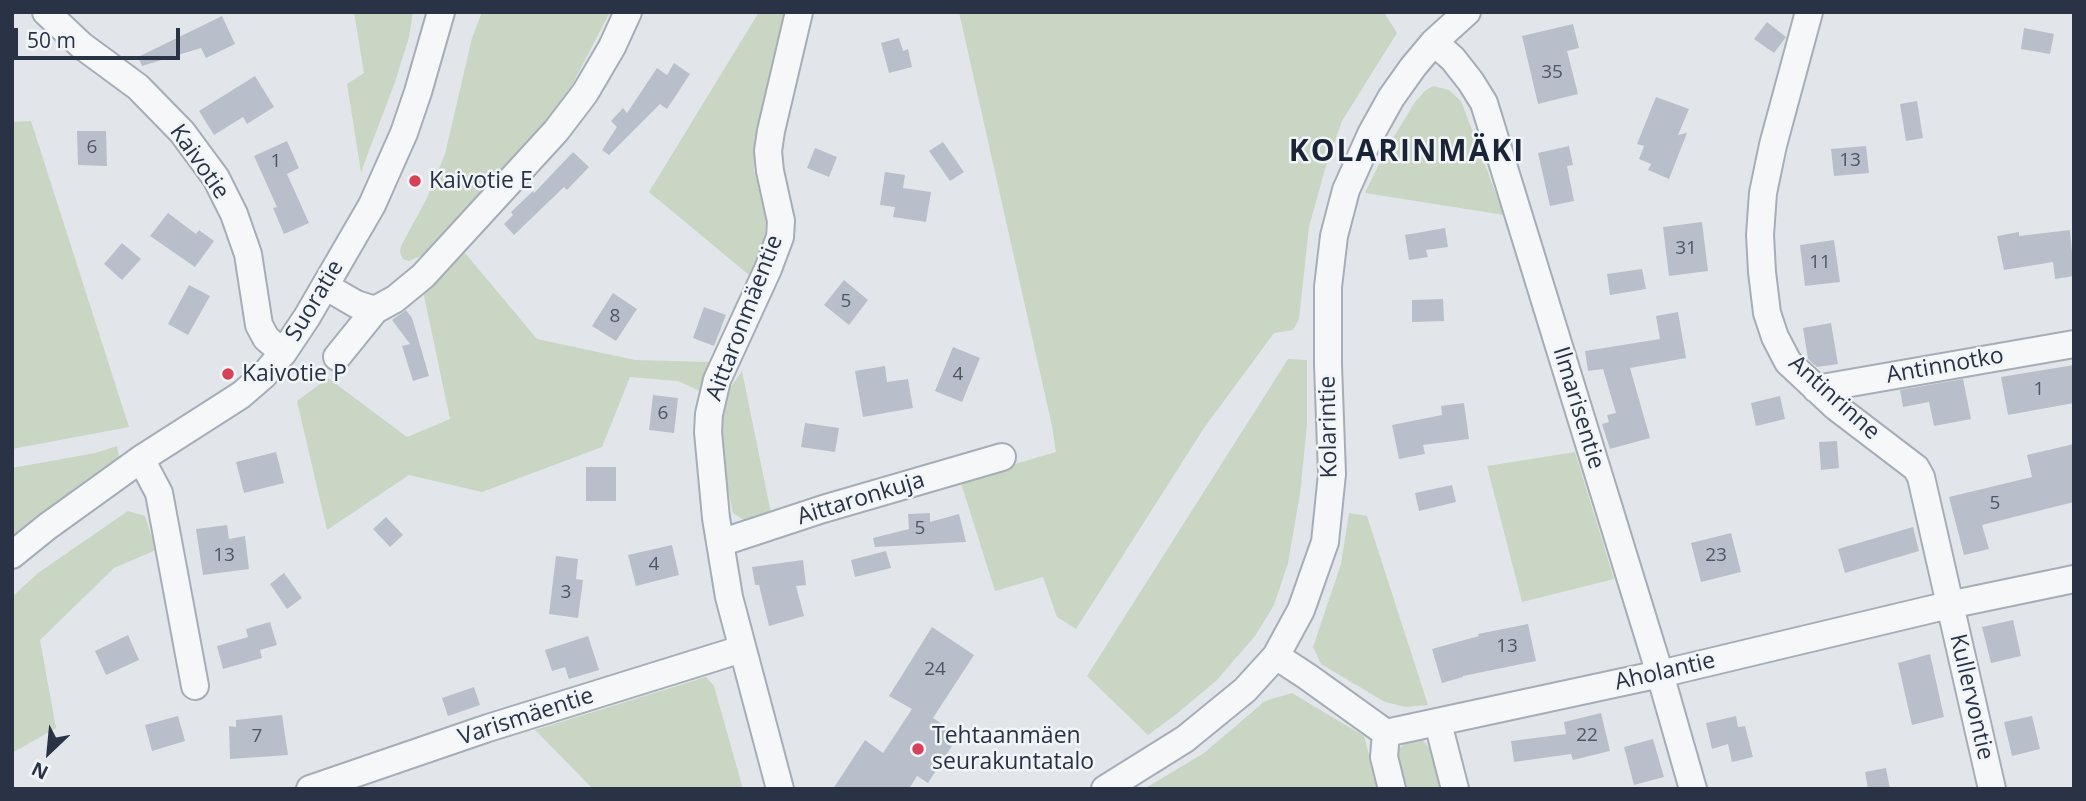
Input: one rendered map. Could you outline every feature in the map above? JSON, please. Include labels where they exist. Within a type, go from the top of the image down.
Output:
[{"type":"street","name":"Kaivotie","points":[[46,12],[81,45],[138,87],[182,132],[216,178],[234,214],[248,254],[259,325],[266,338],[284,353]]},
{"type":"street","name":"Suoratie","points":[[12,555],[141,459],[241,395],[284,353],[372,205],[404,133],[441,12]]},
{"type":"street","points":[[337,357],[375,310],[395,299],[423,276],[556,131],[585,93],[612,47],[628,12]]},
{"type":"street","name":"Aittaronmäentie","points":[[780,789],[729,597],[720,543],[708,432],[717,380],[780,237],[781,220],[768,151],[799,12]]},
{"type":"street","name":"Kolarintie","points":[[1105,789],[1185,739],[1245,690],[1276,656],[1301,610],[1325,542],[1332,474],[1328,287],[1334,236],[1346,190],[1371,134],[1391,98],[1434,42],[1467,12]]},
{"type":"street","name":"Antinrinne","points":[[1809,12],[1773,145],[1763,193],[1760,235],[1768,313],[1775,337],[1788,362],[1816,389],[1916,468],[1922,477],[1949,605]]},
{"type":"street","name":"Ilmarisentie","points":[[1434,42],[1453,59],[1484,103],[1693,789]]},
{"type":"street","points":[[325,286],[356,304],[375,310]]},
{"type":"street","name":"Antinnotko","points":[[1816,389],[2074,344]]},
{"type":"street","name":"Aittaronkuja","points":[[720,543],[823,509],[1002,457]]},
{"type":"street","points":[[141,459],[159,494],[195,686]]},
{"type":"street","name":"Aholantie","points":[[1386,733],[1660,674],[1949,605],[2074,579]]},
{"type":"street","name":"Kullervontie","points":[[1949,605],[1992,789]]},
{"type":"street","name":"Varismäentie","points":[[310,789],[488,728],[742,649]]},
{"type":"street","points":[[1276,656],[1386,733],[1384,757],[1392,789]]},
{"type":"street","points":[[1438,723],[1455,789]]},
{"type":"green space","points":[[354,12],[413,12],[409,37],[395,82],[361,172],[347,84],[364,73]]},
{"type":"green space","points":[[482,12],[610,12],[571,87],[551,115],[493,184],[421,256],[409,261],[403,259],[401,246],[427,198],[445,154],[472,38]]},
{"type":"green space","points":[[759,12],[788,12],[755,145],[754,170],[766,215],[765,237],[749,275],[649,192]]},
{"type":"green space","points":[[959,12],[1384,12],[1397,33],[1342,121],[1325,169],[1309,227],[1299,319],[1293,330],[1274,333],[1204,428],[1076,629],[1057,617],[1043,577],[995,591],[960,480],[1056,452]]},
{"type":"green space","points":[[1433,86],[1449,90],[1461,101],[1504,215],[1365,193],[1386,150],[1415,102]]},
{"type":"green space","points":[[31,121],[129,427],[12,449],[12,122]]},
{"type":"green space","points":[[465,253],[537,339],[635,360],[712,362],[700,391],[678,381],[630,377],[602,447],[482,492],[409,475],[327,530],[297,401],[328,378],[407,437],[450,419],[423,291]]},
{"type":"green space","points":[[1288,359],[1307,360],[1307,425],[1300,494],[1288,563],[1274,605],[1255,636],[1217,680],[1148,735],[1087,676]]},
{"type":"green space","points":[[742,371],[771,513],[744,520],[733,513],[722,462],[721,401]]},
{"type":"green space","points":[[117,446],[119,457],[12,538],[12,468],[95,453]]},
{"type":"green space","points":[[1575,452],[1614,579],[1522,602],[1487,466]]},
{"type":"green space","points":[[128,511],[145,516],[156,550],[114,568],[40,640],[56,728],[12,753],[12,597],[38,573]]},
{"type":"green space","points":[[1349,513],[1367,516],[1428,705],[1406,707],[1385,702],[1321,664],[1313,647],[1341,564]]},
{"type":"green space","points":[[706,677],[714,686],[743,789],[593,789],[535,730]]},
{"type":"green space","points":[[1292,693],[1364,736],[1378,789],[1144,789],[1204,753],[1265,701]]},
{"type":"green space","points":[[1411,740],[1423,740],[1435,756],[1444,789],[1406,789],[1399,763],[1399,748]]},
{"type":"building","points":[[222,16],[235,44],[206,58],[201,48],[142,66],[138,57]]},
{"type":"building","points":[[1767,22],[1786,37],[1774,53],[1754,39]]},
{"type":"building","points":[[1573,24],[1579,48],[1567,51],[1578,94],[1538,104],[1522,36]]},
{"type":"building","points":[[2024,28],[2054,34],[2050,54],[2021,49]]},
{"type":"building","points":[[899,38],[903,51],[908,49],[912,67],[889,73],[881,43]]},
{"type":"building","points":[[674,63],[690,74],[667,109],[660,104],[609,155],[602,150],[617,127],[611,121],[623,108],[627,113],[657,68],[667,75]]},
{"type":"building","points":[[255,76],[274,107],[247,124],[243,117],[214,135],[199,111]]},
{"type":"building","points":[[1656,97],[1689,109],[1678,135],[1687,133],[1669,179],[1648,170],[1651,164],[1639,159],[1644,146],[1637,144]]},
{"type":"building","points":[[1917,101],[1923,138],[1906,141],[1900,104]]},
{"type":"building","points":[[77,131],[106,131],[107,166],[78,165]]},
{"type":"building","points":[[287,141],[299,168],[287,174],[309,223],[284,234],[273,208],[277,207],[254,156]]},
{"type":"building","points":[[943,142],[964,172],[950,181],[929,151]]},
{"type":"building","points":[[1569,146],[1573,165],[1567,166],[1574,201],[1550,206],[1538,153]]},
{"type":"building","points":[[1866,146],[1869,173],[1834,176],[1831,149]]},
{"type":"building","points":[[815,148],[837,157],[829,177],[807,168]]},
{"type":"building","points":[[573,152],[589,167],[567,190],[564,187],[514,235],[504,224],[513,215],[511,212],[533,191],[534,193]]},
{"type":"building","points":[[885,172],[905,175],[903,188],[931,192],[926,222],[893,217],[895,207],[880,205]]},
{"type":"building","points":[[168,213],[196,234],[199,230],[214,241],[195,267],[150,236]]},
{"type":"building","points":[[1702,222],[1708,271],[1669,276],[1663,227]]},
{"type":"building","points":[[1445,228],[1448,247],[1426,250],[1428,257],[1409,260],[1405,235]]},
{"type":"building","points":[[2070,230],[2074,276],[2055,279],[2053,262],[2004,270],[1997,236],[2019,232],[2019,236]]},
{"type":"building","points":[[1834,240],[1840,282],[1805,286],[1800,245]]},
{"type":"building","points":[[122,243],[141,259],[122,280],[104,264]]},
{"type":"building","points":[[1642,269],[1646,289],[1610,295],[1607,274]]},
{"type":"building","points":[[844,280],[868,300],[849,325],[824,305]]},
{"type":"building","points":[[189,285],[210,296],[188,335],[168,324]]},
{"type":"building","points":[[613,293],[637,309],[616,341],[592,326]]},
{"type":"building","points":[[1443,299],[1444,321],[1412,322],[1412,300]]},
{"type":"building","points":[[704,307],[726,315],[714,346],[693,338]]},
{"type":"building","points":[[406,310],[412,318],[429,376],[413,381],[402,346],[410,344],[392,320]]},
{"type":"building","points":[[1678,312],[1686,358],[1630,368],[1650,438],[1610,449],[1602,424],[1609,422],[1607,415],[1616,413],[1603,369],[1588,371],[1585,351],[1660,339],[1656,316]]},
{"type":"building","points":[[1831,323],[1838,364],[1817,367],[1808,359],[1803,328]]},
{"type":"building","points":[[953,347],[980,358],[962,402],[935,391]]},
{"type":"building","points":[[2074,365],[2074,403],[2008,415],[2001,377]]},
{"type":"building","points":[[885,366],[887,382],[908,379],[913,408],[863,417],[855,371]]},
{"type":"building","points":[[1963,379],[1971,419],[1934,426],[1929,402],[1903,407],[1900,390]]},
{"type":"building","points":[[653,395],[678,398],[674,433],[649,430]]},
{"type":"building","points":[[1780,396],[1785,419],[1756,426],[1751,403]]},
{"type":"building","points":[[1464,403],[1469,439],[1423,445],[1425,454],[1399,459],[1392,425],[1442,415],[1441,406]]},
{"type":"building","points":[[805,423],[839,428],[835,452],[801,447]]},
{"type":"building","points":[[1837,441],[1839,468],[1821,470],[1819,442]]},
{"type":"building","points":[[2074,444],[2074,502],[1982,525],[1989,549],[1964,555],[1949,497],[2032,477],[2027,455]]},
{"type":"building","points":[[276,452],[284,483],[244,493],[236,462]]},
{"type":"building","points":[[586,467],[616,467],[616,501],[586,501]]},
{"type":"building","points":[[1452,485],[1456,502],[1419,511],[1415,493]]},
{"type":"building","points":[[930,513],[930,522],[959,514],[966,542],[875,547],[873,538],[909,529],[908,514]]},
{"type":"building","points":[[386,517],[403,535],[390,547],[373,529]]},
{"type":"building","points":[[227,525],[229,539],[245,536],[249,569],[203,575],[196,529]]},
{"type":"building","points":[[1913,527],[1919,551],[1845,573],[1838,549]]},
{"type":"building","points":[[1731,533],[1741,572],[1701,582],[1691,543]]},
{"type":"building","points":[[672,545],[679,575],[636,586],[628,555]]},
{"type":"building","points":[[886,551],[891,568],[855,577],[851,560]]},
{"type":"building","points":[[556,556],[578,559],[576,579],[583,580],[578,618],[549,614]]},
{"type":"building","points":[[803,560],[806,585],[796,586],[804,616],[769,626],[759,585],[755,585],[752,567]]},
{"type":"building","points":[[284,573],[302,598],[287,609],[270,584]]},
{"type":"building","points":[[2013,620],[2021,656],[1991,663],[1982,627]]},
{"type":"building","points":[[270,622],[277,645],[260,650],[262,658],[223,669],[217,646],[248,637],[246,629]]},
{"type":"building","points":[[1528,624],[1536,661],[1442,683],[1432,649],[1479,636],[1478,634]]},
{"type":"building","points":[[932,627],[974,655],[933,718],[959,735],[928,783],[917,776],[909,789],[833,789],[865,740],[883,753],[912,709],[889,696]]},
{"type":"building","points":[[128,635],[139,660],[106,675],[95,651]]},
{"type":"building","points":[[588,636],[599,670],[569,679],[565,667],[552,671],[545,650]]},
{"type":"building","points":[[1930,654],[1944,717],[1912,725],[1898,663]]},
{"type":"building","points":[[474,687],[480,705],[448,716],[442,698]]},
{"type":"building","points":[[1601,713],[1610,751],[1573,760],[1571,754],[1514,762],[1511,741],[1566,734],[1564,722]]},
{"type":"building","points":[[282,715],[288,755],[230,759],[229,726],[236,727],[236,720]]},
{"type":"building","points":[[178,716],[185,741],[152,751],[145,725]]},
{"type":"building","points":[[1736,716],[1738,727],[1745,726],[1753,757],[1732,762],[1728,744],[1712,749],[1706,723]]},
{"type":"building","points":[[2032,716],[2040,749],[2012,756],[2004,722]]},
{"type":"building","points":[[1653,739],[1664,777],[1634,785],[1624,747]]},
{"type":"building","points":[[1886,768],[1890,789],[1868,789],[1865,772]]},
{"type":"place","name":"Kaivotie E","points":[[415,181]]},
{"type":"place","name":"Kaivotie P","points":[[228,374]]},
{"type":"place","name":"Tehtaanmäen seurakuntatalo","points":[[918,749]]},
{"type":"district","name":"KOLARINMÄKI","points":[[1407,152]]}]
